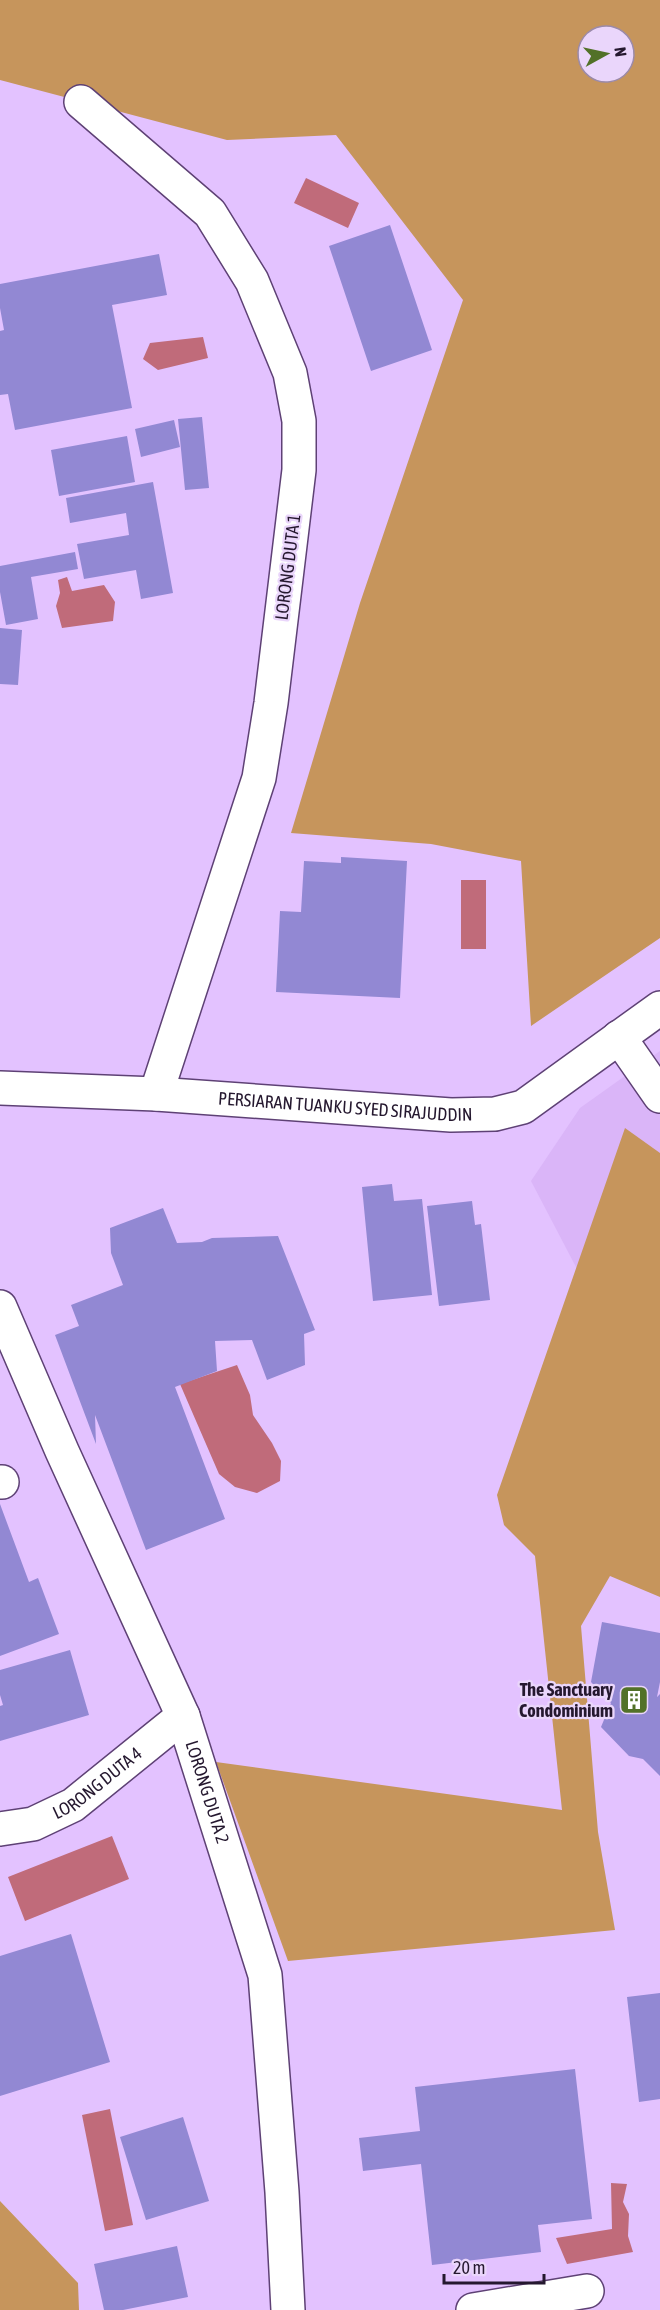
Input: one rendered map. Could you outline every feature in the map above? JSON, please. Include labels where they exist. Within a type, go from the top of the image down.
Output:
[{"type":"street","name":"LORONG DUTA 1","points":[[81,102],[210,213],[252,281],[290,373],[299,421],[299,470],[271,703],[259,778],[156,1094]]},
{"type":"street","name":"PERSIARAN TUANKU SYED SIRAJUDDIN","points":[[0,1088],[156,1094],[451,1115],[495,1114],[523,1107],[660,1008]]},
{"type":"street","points":[[619,1037],[660,1096]]},
{"type":"street","name":"LORONG DUTA 2","points":[[0,1307],[62,1452],[183,1716],[265,1975],[282,2192],[288,2310]]},
{"type":"street","name":"LORONG DUTA 4","points":[[0,1829],[33,1824],[73,1805],[183,1716]]},
{"type":"street","points":[[473,2310],[587,2291]]},
{"type":"shaded area","points":[[0,0],[660,0],[660,938],[531,1026],[521,861],[431,844],[291,833],[360,603],[463,300],[336,135],[227,140],[0,80]]},
{"type":"shaded area","points":[[306,178],[359,203],[348,228],[294,203]]},
{"type":"shaded area","points":[[203,337],[208,358],[158,370],[143,359],[150,343]]},
{"type":"shaded area","points":[[67,577],[72,591],[104,585],[115,602],[113,621],[62,628],[56,606],[60,593],[58,580]]},
{"type":"shaded area","points":[[461,880],[486,880],[486,949],[461,949]]},
{"type":"shaded area","points":[[660,1051],[660,1404],[644,1397],[531,1181],[580,1108]]},
{"type":"shaded area","points":[[625,1128],[660,1153],[660,1597],[610,1576],[581,1626],[598,1832],[615,1930],[288,1961],[216,1762],[562,1810],[535,1556],[504,1525],[497,1495]]},
{"type":"shaded area","points":[[237,1365],[250,1395],[253,1415],[281,1461],[280,1481],[257,1493],[235,1487],[219,1474],[180,1384]]},
{"type":"shaded area","points":[[112,1836],[129,1879],[25,1921],[8,1877]]},
{"type":"shaded area","points":[[110,2109],[133,2225],[105,2231],[82,2115]]},
{"type":"shaded area","points":[[611,2183],[627,2184],[623,2202],[629,2214],[628,2236],[633,2252],[567,2264],[556,2238],[612,2229]]},
{"type":"shaded area","points":[[0,2201],[78,2283],[79,2310],[0,2310]]},
{"type":"building","points":[[390,225],[432,350],[371,371],[329,246]]},
{"type":"building","points":[[159,254],[167,295],[112,305],[132,408],[15,430],[8,394],[0,395],[0,331],[4,330],[0,308],[0,284]]},
{"type":"building","points":[[202,417],[209,488],[185,490],[178,419]]},
{"type":"building","points":[[174,420],[180,447],[141,457],[135,429]]},
{"type":"building","points":[[127,436],[135,482],[59,496],[51,450]]},
{"type":"building","points":[[153,482],[173,593],[141,599],[136,570],[84,579],[77,544],[129,535],[126,513],[70,523],[66,498]]},
{"type":"building","points":[[75,552],[78,569],[31,577],[38,619],[6,625],[0,592],[0,566]]},
{"type":"building","points":[[0,628],[22,630],[18,685],[0,684]]},
{"type":"building","points":[[341,857],[407,861],[400,998],[276,992],[280,911],[301,912],[304,861],[341,863]]},
{"type":"building","points":[[392,1184],[394,1201],[422,1199],[432,1295],[373,1301],[362,1187]]},
{"type":"building","points":[[472,1201],[475,1225],[481,1224],[490,1300],[439,1306],[427,1206]]},
{"type":"building","points":[[163,1208],[177,1243],[202,1242],[212,1238],[278,1236],[315,1330],[304,1334],[305,1365],[267,1380],[252,1340],[215,1341],[217,1371],[175,1387],[225,1519],[146,1550],[95,1415],[96,1444],[55,1335],[79,1326],[71,1305],[123,1285],[111,1253],[110,1228]]},
{"type":"building","points":[[0,1504],[29,1582],[38,1578],[59,1634],[0,1656]]},
{"type":"building","name":"The Sanctuary Condominium","points":[[602,1622],[660,1633],[660,1682],[657,1697],[660,1694],[660,1776],[643,1759],[629,1756],[601,1727],[611,1703],[591,1682]]},
{"type":"building","points":[[70,1650],[89,1715],[0,1741],[0,1706],[3,1705],[0,1695],[0,1670]]},
{"type":"building","points":[[71,1934],[110,2062],[0,2096],[0,1956]]},
{"type":"building","points":[[660,1993],[660,2099],[639,2102],[627,1997]]},
{"type":"building","points":[[575,2069],[592,2219],[538,2225],[541,2252],[432,2265],[421,2164],[363,2171],[359,2138],[420,2131],[415,2087]]},
{"type":"building","points":[[183,2117],[209,2201],[146,2220],[120,2137]]},
{"type":"building","points":[[177,2246],[188,2297],[123,2310],[104,2310],[94,2264]]},
{"type":"place","name":"The Sanctuary Condominium","points":[[634,1700]]}]
